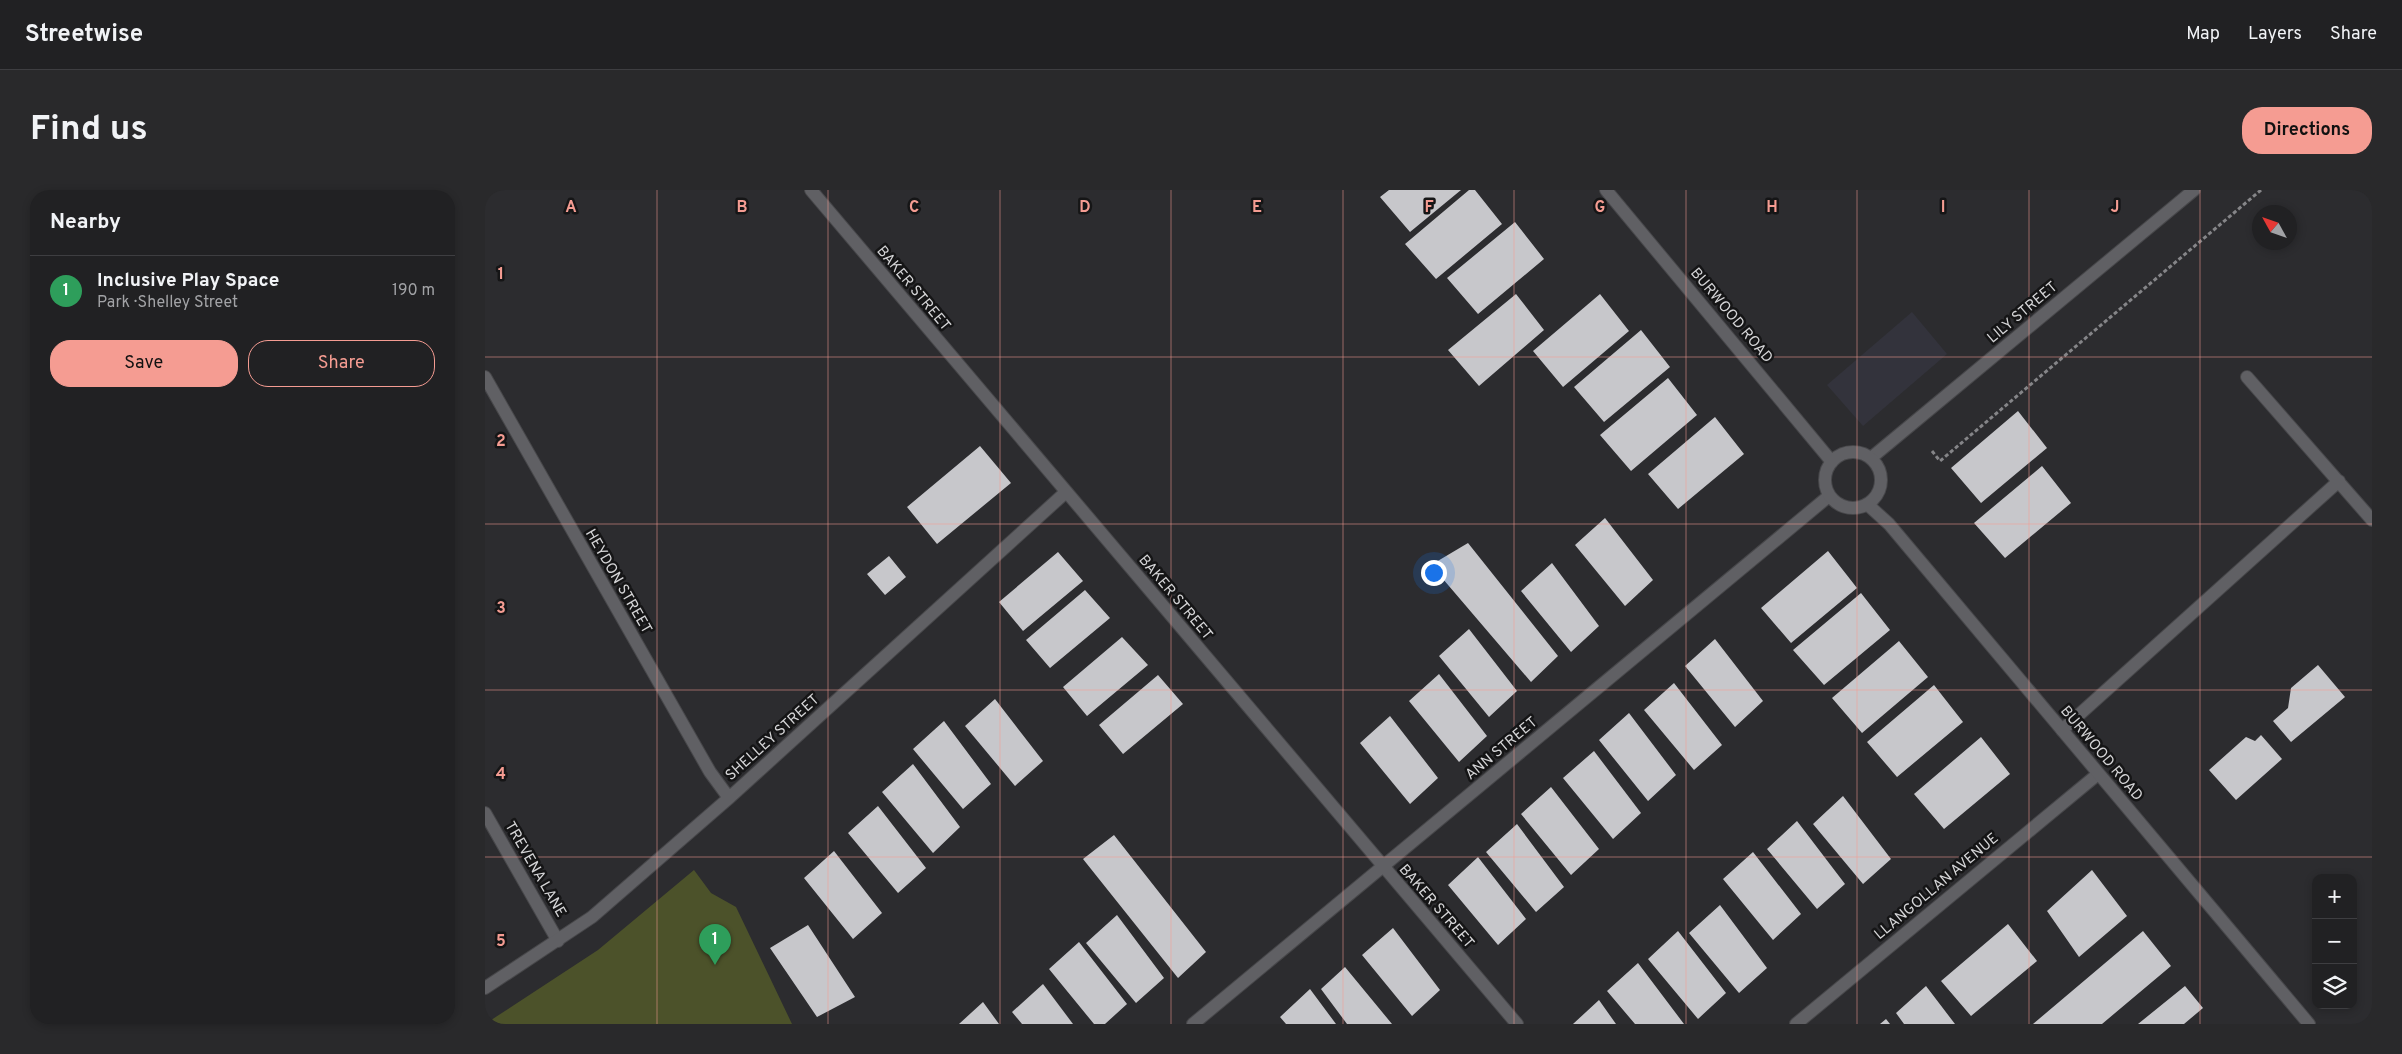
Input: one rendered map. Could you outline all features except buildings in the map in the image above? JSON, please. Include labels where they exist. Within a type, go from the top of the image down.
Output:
[{"type":"street","name":"BAKER STREET","points":[[811,190],[1517,1024]]},
{"type":"street","name":"BURWOOD ROAD","points":[[1606,190],[1832,462]]},
{"type":"street","name":"LILY STREET","points":[[1871,458],[2194,190]]},
{"type":"street","name":"HEYDON STREET","points":[[485,377],[709,772],[729,798]]},
{"type":"street","points":[[2247,377],[2372,520]]},
{"type":"street","points":[[1846,452],[1864,454],[1871,458],[1877,465],[1881,482],[1874,499],[1857,508],[1847,508],[1829,496],[1825,478],[1832,462],[1846,452]]},
{"type":"street","points":[[2062,730],[2339,481]]},
{"type":"street","name":"SHELLEY STREET","points":[[485,988],[592,917],[729,798],[1066,492]]},
{"type":"street","name":"ANN STREET","points":[[1193,1024],[1829,496]]},
{"type":"street","name":"BURWOOD ROAD","points":[[1867,504],[1889,524],[2309,1024]]},
{"type":"street","name":"LLANGOLLAN AVENUE","points":[[1796,1024],[2098,774]]},
{"type":"street","name":"TREVENA LANE","points":[[485,813],[558,941]]},
{"type":"path","points":[[1932,451],[1940,461],[2261,190]]},
{"type":"shaded area","points":[[1912,312],[1947,354],[1863,426],[1827,385]]},
{"type":"green space","points":[[694,870],[711,893],[736,907],[792,1024],[485,1024],[598,950]]},
{"type":"place","name":"Inclusive Play Space","points":[[715,965]]}]
